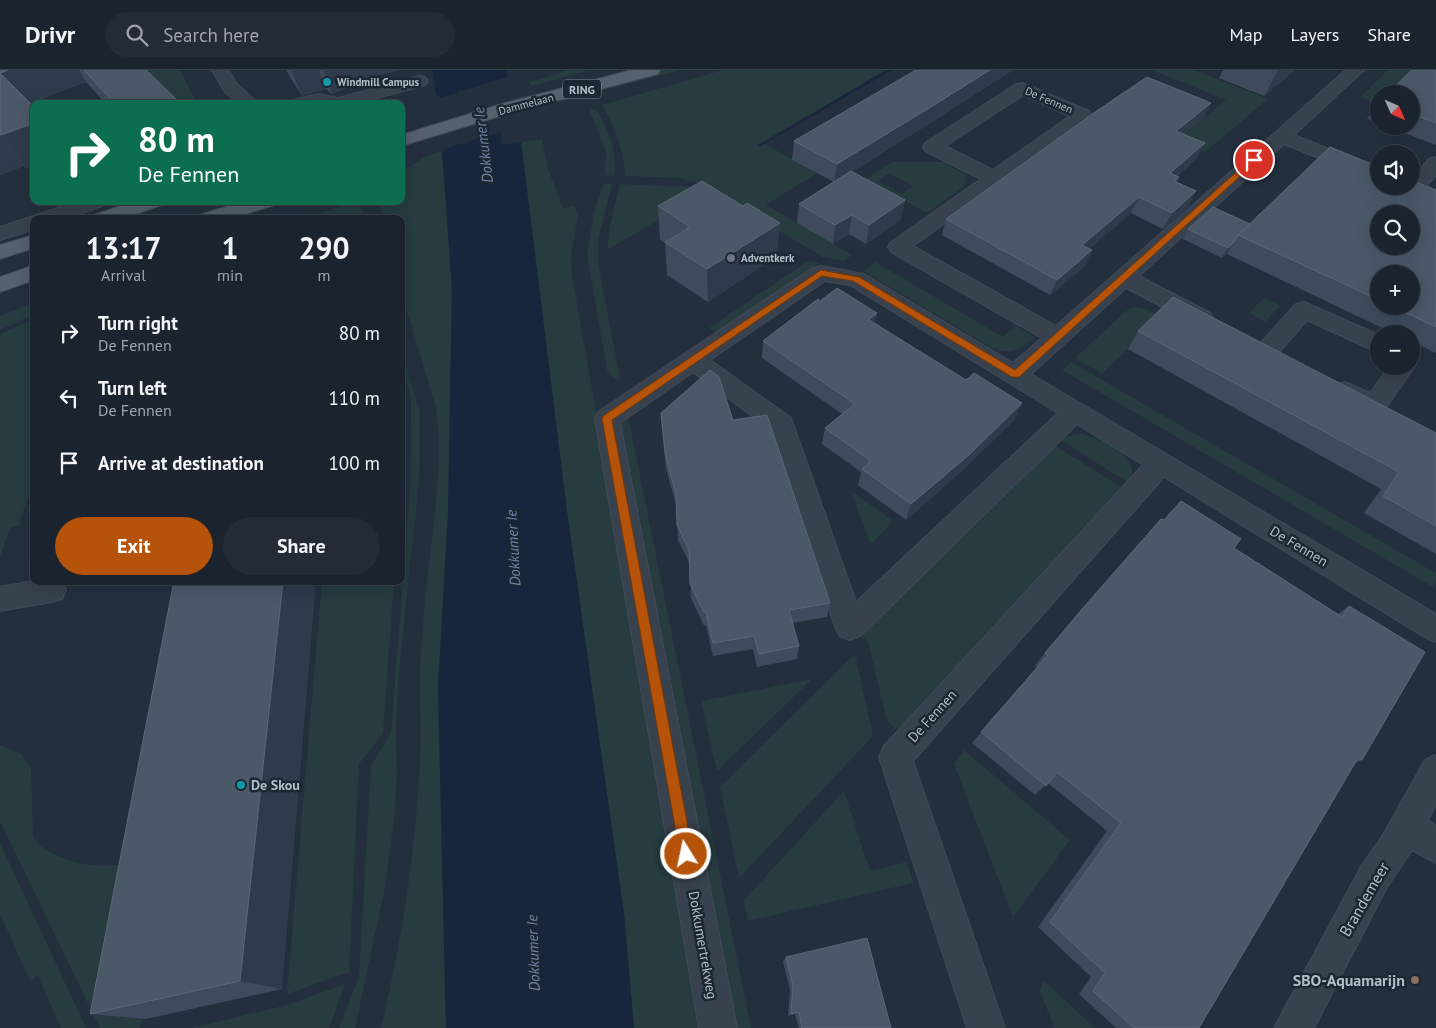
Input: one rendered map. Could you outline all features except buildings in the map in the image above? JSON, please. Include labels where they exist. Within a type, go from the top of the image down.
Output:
[{"type":"main road","name":"Dammelaan","points":[[511,102],[599,70]]},
{"type":"main road","name":"Dammelaan","points":[[405,128],[421,128],[511,102],[652,70]]},
{"type":"main road","name":"Dammelaan","points":[[405,138],[421,128]]},
{"type":"main road","points":[[113,215],[141,205]]},
{"type":"main road","points":[[220,215],[255,205]]},
{"type":"main road","points":[[0,252],[30,242]]},
{"type":"main road","points":[[0,285],[30,274]]},
{"type":"street","points":[[220,70],[230,96]]},
{"type":"street","points":[[1016,375],[1356,70]]},
{"type":"street","points":[[350,100],[419,81]]},
{"type":"street","name":"De Fennen","points":[[994,178],[932,147],[1022,88],[1083,115],[898,247],[1058,337]]},
{"type":"street","points":[[312,100],[319,98],[327,100]]},
{"type":"street","points":[[1281,136],[1370,172]]},
{"type":"street","points":[[1420,184],[1436,163]]},
{"type":"street","points":[[57,215],[86,205]]},
{"type":"street","points":[[0,234],[30,223]]},
{"type":"street","name":"De Fennen","points":[[607,419],[821,273],[856,279],[1436,629]]},
{"type":"street","points":[[1123,278],[1224,329]]},
{"type":"street","points":[[1267,351],[1304,309],[1370,341]]},
{"type":"street","points":[[693,360],[782,425],[850,627],[1075,411]]},
{"type":"street","points":[[1329,383],[1374,406],[1396,375]]},
{"type":"street","name":"Dokkumertrekweg","points":[[607,419],[718,1028]]},
{"type":"street","name":"De Fennen","points":[[986,1028],[895,757],[1161,463]]},
{"type":"street","points":[[0,599],[52,590]]},
{"type":"street","name":"Brandemeer","points":[[1293,1028],[1374,877],[1408,826],[1436,771]]},
{"type":"street","points":[[1408,826],[1436,846]]},
{"type":"green space","points":[[137,70],[180,70],[195,100],[168,100]]},
{"type":"green space","points":[[567,70],[588,70],[532,86],[529,83]]},
{"type":"green space","points":[[663,70],[680,70],[545,106],[543,103]]},
{"type":"green space","points":[[723,70],[886,70],[757,145],[765,144],[817,173],[766,205],[852,255],[844,261],[823,257],[697,182],[678,178],[625,176],[623,156],[618,139],[602,105]]},
{"type":"green space","points":[[1152,70],[1194,70],[1268,99],[1205,152],[1177,140],[1226,100]]},
{"type":"green space","points":[[1388,70],[1418,70],[1403,85],[1372,85]]},
{"type":"green space","points":[[1370,87],[1370,101],[1360,97]]},
{"type":"green space","points":[[589,109],[597,110],[608,134],[613,149],[614,176],[605,175],[606,152]]},
{"type":"green space","points":[[542,139],[548,169],[563,208],[574,206],[578,216],[571,255],[572,275],[704,1028],[634,1028],[624,914],[568,519],[521,142]]},
{"type":"green space","points":[[442,151],[452,288],[448,514],[438,687],[446,1028],[381,1028],[402,928],[415,827],[421,749],[421,654],[439,458],[436,408],[405,304],[405,215],[382,215],[379,205],[405,205],[405,169],[423,158]]},
{"type":"green space","points":[[892,162],[944,162],[964,173],[966,181],[964,186],[927,213],[865,179]],"holes":[[[889,173],[913,186],[902,194],[878,181]]]},
{"type":"green space","points":[[603,184],[612,184],[598,240],[598,264],[620,379],[618,381],[607,370],[587,254],[594,213]]},
{"type":"green space","points":[[620,184],[686,187],[701,195],[607,250],[610,225]]},
{"type":"green space","points":[[343,205],[360,205],[364,215],[315,215]]},
{"type":"green space","points":[[808,261],[819,263],[716,333],[709,328]]},
{"type":"green space","points":[[875,262],[1003,337],[1016,326],[1035,337],[1015,350],[1005,351],[992,348],[863,271]]},
{"type":"green space","points":[[1264,298],[1280,306],[1265,322],[1249,313]]},
{"type":"green space","points":[[30,304],[30,317],[0,330],[0,316]]},
{"type":"green space","points":[[1140,307],[1161,316],[1102,374],[1075,358],[1125,312],[1131,308]]},
{"type":"green space","points":[[30,321],[30,492],[19,526],[10,527],[0,557],[0,334]]},
{"type":"green space","points":[[405,361],[420,412],[419,481],[398,680],[397,776],[394,819],[385,887],[355,1028],[339,1028],[359,977],[371,766],[391,733],[403,585],[405,585],[405,554],[410,490],[411,397],[405,377]]},
{"type":"green space","points":[[1071,362],[1436,573],[1436,581],[1433,587],[1062,370]]},
{"type":"green space","points":[[628,416],[751,1028],[734,1028],[620,429],[621,423]]},
{"type":"green space","points":[[1081,434],[1099,440],[1118,451],[1125,458],[1130,465],[1132,474],[1129,483],[1059,439]]},
{"type":"green space","points":[[1053,444],[1124,489],[899,732],[887,721],[868,642],[859,635]]},
{"type":"green space","points":[[851,491],[893,521],[872,543],[870,543]]},
{"type":"green space","points":[[322,585],[394,585],[383,733],[359,764],[349,972],[287,994]]},
{"type":"green space","points":[[855,654],[873,736],[739,878],[720,787]]},
{"type":"green space","points":[[812,679],[717,771],[701,701]]},
{"type":"green space","points":[[0,745],[21,754],[31,768],[33,836],[44,849],[73,862],[100,865],[126,864],[167,857],[140,1028],[100,1028],[0,821]]},
{"type":"green space","points":[[964,750],[1070,840],[1013,917],[954,764]]},
{"type":"green space","points":[[844,791],[870,871],[907,862],[913,883],[748,921],[744,900]]},
{"type":"green space","points":[[0,843],[86,1028],[61,1028],[38,976],[30,981],[0,914]]},
{"type":"green space","points":[[1044,981],[1095,1028],[1054,1028],[1040,990]]},
{"type":"green space","points":[[345,984],[329,1028],[192,1028],[287,1005]]},
{"type":"water","name":"Dokkumer Ie","points":[[433,70],[506,70],[507,77],[494,82],[502,145],[521,142],[568,519],[624,914],[634,1028],[446,1028],[438,687],[448,514],[452,288],[442,151],[444,150],[439,96],[436,95]],"holes":[[[460,90],[463,91],[469,141],[467,144],[463,143],[458,93]]]},
{"type":"water","points":[[886,70],[892,70],[758,146]]},
{"type":"pier","points":[[507,77],[508,80],[496,84],[503,131],[439,152],[441,149],[437,98],[434,96],[439,96],[440,98]]},
{"type":"place","name":"Windmill Campus","points":[[327,82]]},
{"type":"place","name":"Adventkerk","points":[[731,258]]},
{"type":"place","name":"De Skou","points":[[241,785]]},
{"type":"place","name":"SBO-Aquamarijn","points":[[1415,980]]},
{"type":"route","points":[[686,854],[607,419],[821,273],[856,279],[1016,375],[1254,160]]}]
